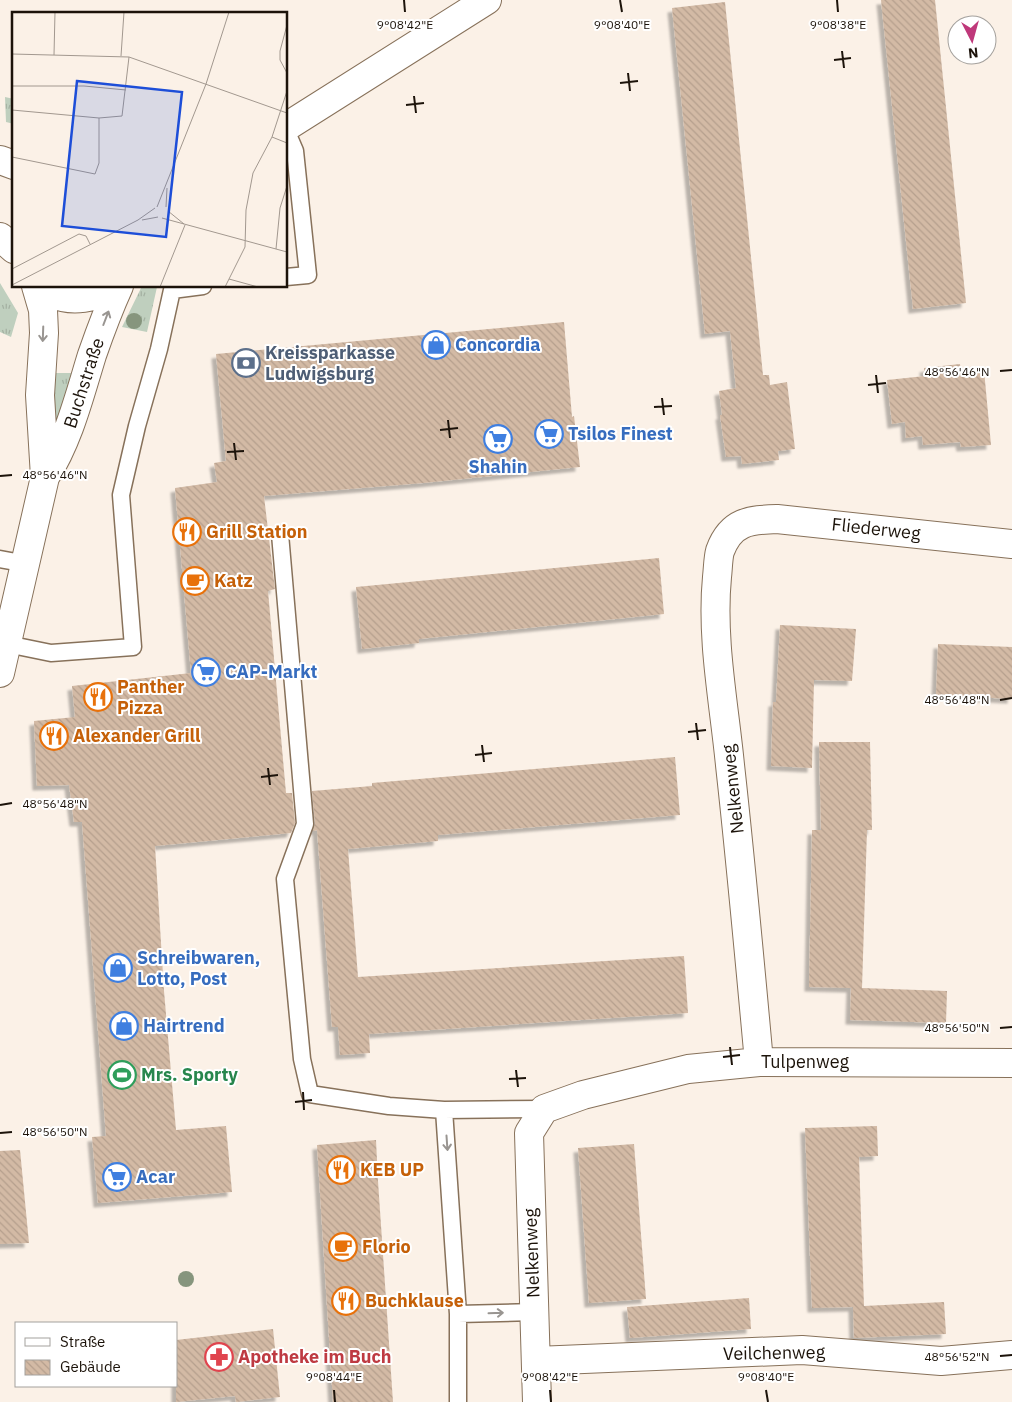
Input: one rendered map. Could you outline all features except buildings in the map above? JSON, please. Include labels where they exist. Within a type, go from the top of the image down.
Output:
[{"type":"street","points":[[288,127],[487,0]]},
{"type":"street","points":[[0,160],[12,164]]},
{"type":"street","points":[[0,237],[12,247]]},
{"type":"street","name":"Buchstraße","points":[[0,673],[46,477],[40,395],[44,333],[43,310],[38,288]]},
{"type":"street","points":[[42,288],[53,294],[73,299],[92,297],[109,288]]},
{"type":"street","name":"Buchstraße","points":[[46,477],[65,440],[93,353],[118,288]]},
{"type":"street","name":"Fliederweg","points":[[741,523],[760,519],[777,519],[1012,544]]},
{"type":"street","name":"Nelkenweg","points":[[741,523],[727,537],[720,552],[715,595],[716,636],[739,846],[759,1062]]},
{"type":"street","name":"Tulpenweg","points":[[544,1109],[583,1095],[688,1069],[759,1062],[1012,1063]]},
{"type":"street","name":"Nelkenweg","points":[[537,1402],[529,1133],[544,1109]]},
{"type":"street","name":"Veilchenweg","points":[[536,1361],[802,1350],[941,1361],[1012,1355]]},
{"type":"lane","points":[[288,134],[294,151],[308,275],[288,277]]},
{"type":"lane","points":[[7,644],[51,653],[133,647],[120,495],[159,349],[172,290],[188,288]]},
{"type":"lane","points":[[280,534],[305,824],[285,879],[302,1059],[310,1094],[389,1106],[444,1110],[544,1109]]},
{"type":"lane","points":[[0,559],[26,564]]},
{"type":"lane","points":[[444,1110],[458,1314],[458,1402]]},
{"type":"lane","points":[[458,1314],[534,1312]]},
{"type":"green space","points":[[5,97],[12,99],[12,124],[6,122]]},
{"type":"green space","points":[[0,283],[18,313],[11,337],[0,332]]},
{"type":"green space","points":[[141,288],[157,288],[147,332],[122,327]]},
{"type":"green space","points":[[51,373],[78,373],[62,431],[49,430]]},
{"type":"place","name":"Concordia","points":[[436,345]]},
{"type":"place","name":"Kreissparkasse Ludwigsburg","points":[[246,363]]},
{"type":"place","name":"Tsilos Finest","points":[[549,434]]},
{"type":"place","name":"Shahin","points":[[498,439]]},
{"type":"place","name":"Grill Station","points":[[187,532]]},
{"type":"place","name":"Katz","points":[[195,581]]},
{"type":"place","name":"CAP-Markt","points":[[206,672]]},
{"type":"place","name":"Panther Pizza","points":[[98,697]]},
{"type":"place","name":"Alexander Grill","points":[[54,736]]},
{"type":"place","name":"Schreibwaren, Lotto, Post","points":[[118,968]]},
{"type":"place","name":"Hairtrend","points":[[124,1026]]},
{"type":"place","name":"Mrs. Sporty","points":[[122,1075]]},
{"type":"place","name":"KEB UP","points":[[341,1170]]},
{"type":"place","name":"Acar","points":[[117,1177]]},
{"type":"place","name":"Florio","points":[[343,1247]]},
{"type":"place","name":"Buchklause","points":[[346,1301]]},
{"type":"place","name":"Apotheke im Buch","points":[[219,1357]]}]
